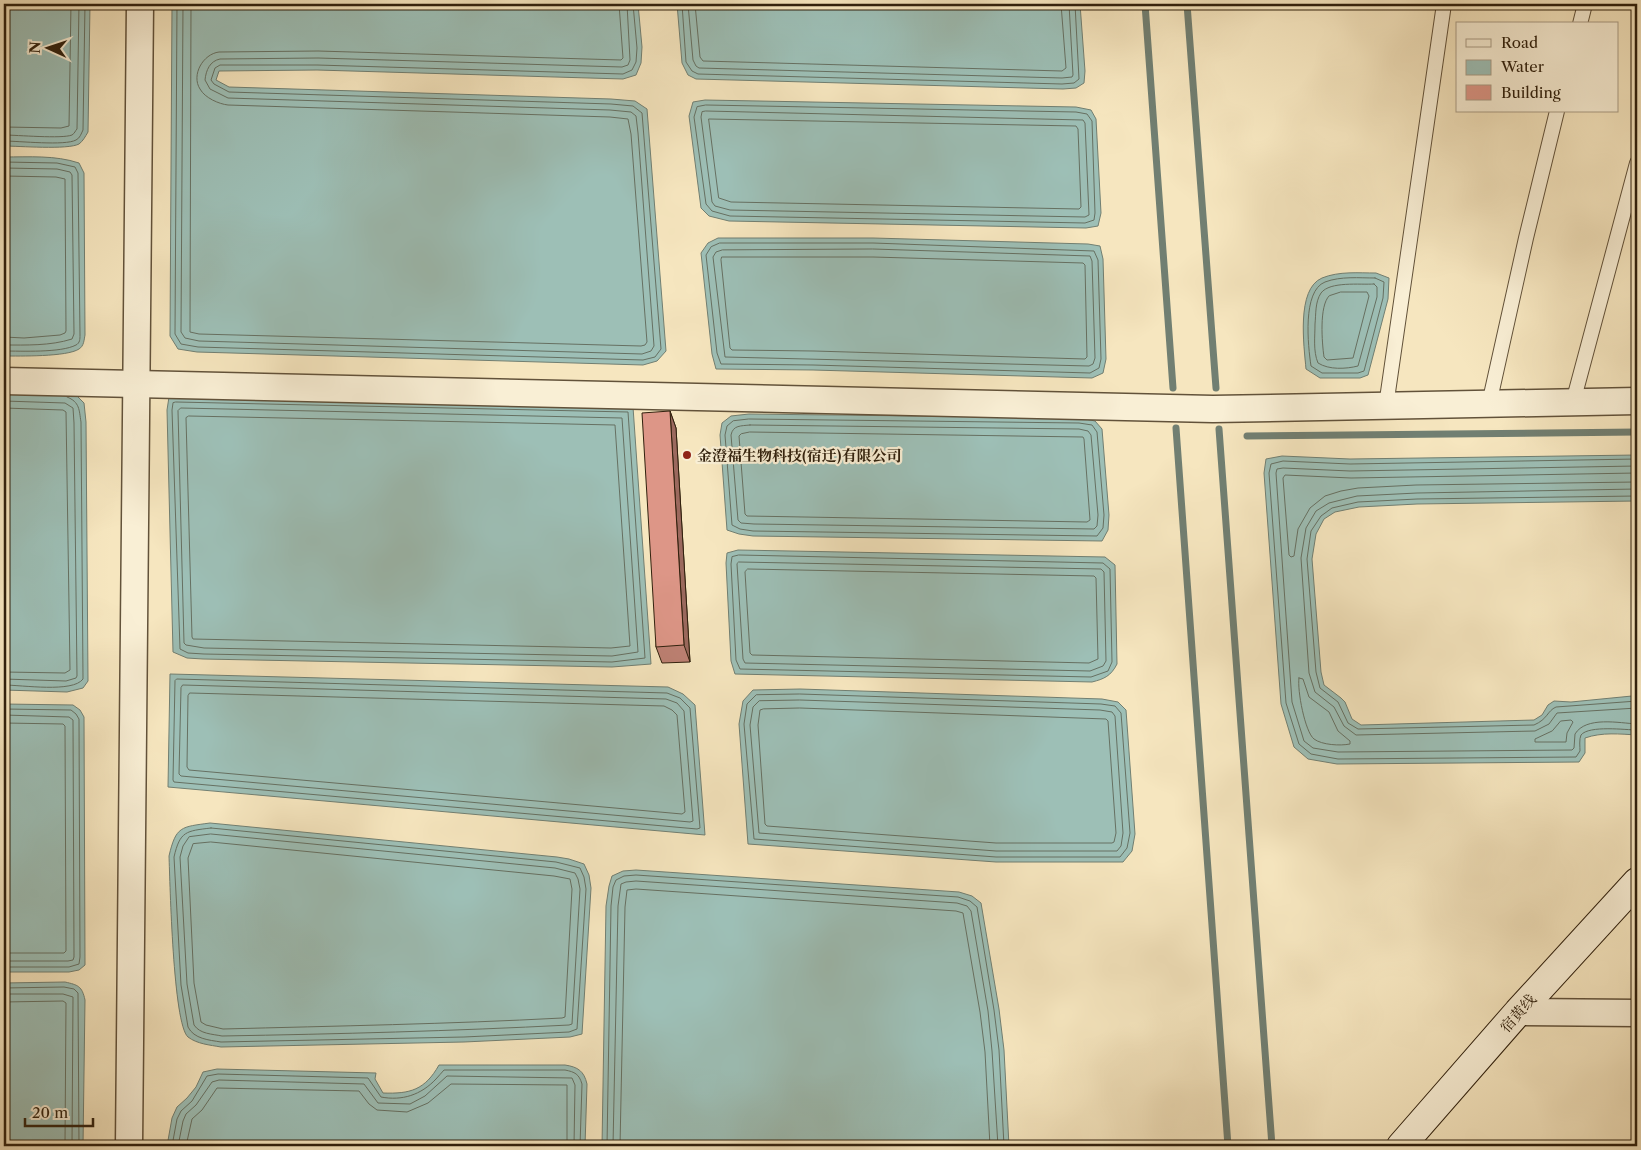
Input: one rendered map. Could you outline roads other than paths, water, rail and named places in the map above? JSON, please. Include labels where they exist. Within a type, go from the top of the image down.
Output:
[{"type":"main road","name":"宿黄线","points":[[1404,1145],[1518,1012],[1637,882]]},
{"type":"street","points":[[129,1146],[140,4]]},
{"type":"street","points":[[4,381],[1203,408],[1637,401]]},
{"type":"street","points":[[1518,1012],[1637,1013]]},
{"type":"lane","points":[[1386,406],[1444,4]]},
{"type":"lane","points":[[1580,22],[1585,4]]},
{"type":"lane","points":[[1488,404],[1526,238],[1558,112]]},
{"type":"lane","points":[[1573,402],[1637,163]]},
{"type":"water","points":[[4,4],[90,4],[88,132],[79,144],[65,147],[4,146]]},
{"type":"water","points":[[172,4],[638,4],[642,47],[641,63],[636,75],[623,79],[317,70],[219,71],[216,80],[229,87],[635,101],[647,109],[666,351],[657,361],[643,365],[197,352],[178,349],[170,336]]},
{"type":"water","points":[[677,4],[1080,4],[1085,71],[1084,83],[1076,88],[1063,89],[696,79],[688,75],[682,63]]},
{"type":"water","points":[[705,100],[1076,107],[1091,110],[1096,119],[1101,213],[1098,226],[1086,228],[729,221],[709,216],[701,208],[689,116],[693,102]]},
{"type":"water","points":[[4,157],[42,157],[70,160],[79,163],[84,173],[85,335],[82,346],[73,352],[43,356],[4,356]]},
{"type":"water","points":[[718,238],[873,238],[1088,244],[1100,246],[1103,259],[1106,359],[1103,373],[1092,378],[716,369],[712,354],[701,253],[708,243]]},
{"type":"water","points":[[1376,273],[1389,278],[1388,299],[1368,375],[1360,378],[1320,378],[1306,369],[1303,333],[1308,294],[1314,284],[1322,278],[1335,274]]},
{"type":"water","points":[[4,390],[77,396],[84,403],[86,422],[88,681],[83,688],[67,692],[4,690]]},
{"type":"water","points":[[169,397],[633,407],[651,664],[612,667],[203,659],[187,658],[173,652],[167,410]]},
{"type":"water","points":[[749,414],[1080,418],[1095,421],[1102,429],[1109,515],[1108,530],[1102,541],[753,536],[739,534],[727,530],[720,435],[722,423],[731,416]]},
{"type":"water","points":[[1637,455],[1637,501],[1417,504],[1359,507],[1335,512],[1324,519],[1316,534],[1312,559],[1321,672],[1324,685],[1345,702],[1352,719],[1361,725],[1534,720],[1542,715],[1548,705],[1554,701],[1571,702],[1632,696],[1637,697],[1637,735],[1604,734],[1585,738],[1585,753],[1579,762],[1337,764],[1308,759],[1294,747],[1281,704],[1264,473],[1266,459],[1282,456],[1350,459]]},
{"type":"water","points":[[738,550],[1105,557],[1115,565],[1117,664],[1107,676],[1092,682],[735,674],[731,661],[726,563],[727,553]]},
{"type":"water","points":[[170,674],[668,687],[683,694],[695,705],[705,835],[168,787]]},
{"type":"water","points":[[800,689],[1102,699],[1118,702],[1126,710],[1135,834],[1132,851],[1123,862],[996,862],[748,844],[739,724],[743,701],[753,690]]},
{"type":"water","points":[[4,704],[73,705],[80,710],[84,717],[85,965],[79,970],[69,972],[4,972]]},
{"type":"water","points":[[210,823],[557,857],[584,864],[589,875],[591,888],[582,1034],[570,1037],[464,1042],[221,1047],[195,1041],[188,1037],[183,1027],[179,1007],[171,922],[169,856],[177,833],[186,827]]},
{"type":"water","points":[[636,870],[959,892],[972,896],[981,903],[999,1009],[1004,1050],[1009,1146],[602,1146],[606,906],[612,876],[623,871]]},
{"type":"water","points":[[65,982],[79,987],[85,1000],[83,1146],[4,1146],[4,983]]},
{"type":"water","points":[[439,1065],[565,1065],[577,1068],[584,1076],[587,1084],[585,1146],[167,1146],[172,1118],[177,1107],[196,1087],[203,1072],[217,1069],[376,1073],[375,1079],[383,1093],[401,1093],[416,1089],[422,1085]]},
{"type":"waterway","points":[[1145,4],[1173,388]]},
{"type":"waterway","points":[[1187,4],[1216,388]]},
{"type":"waterway","points":[[1176,428],[1228,1146]]},
{"type":"waterway","points":[[1219,429],[1272,1146]]},
{"type":"waterway","points":[[1247,436],[1637,432]]},
{"type":"place","name":"金澄福生物科技(宿迁)有限公司","points":[[687,455]]}]
